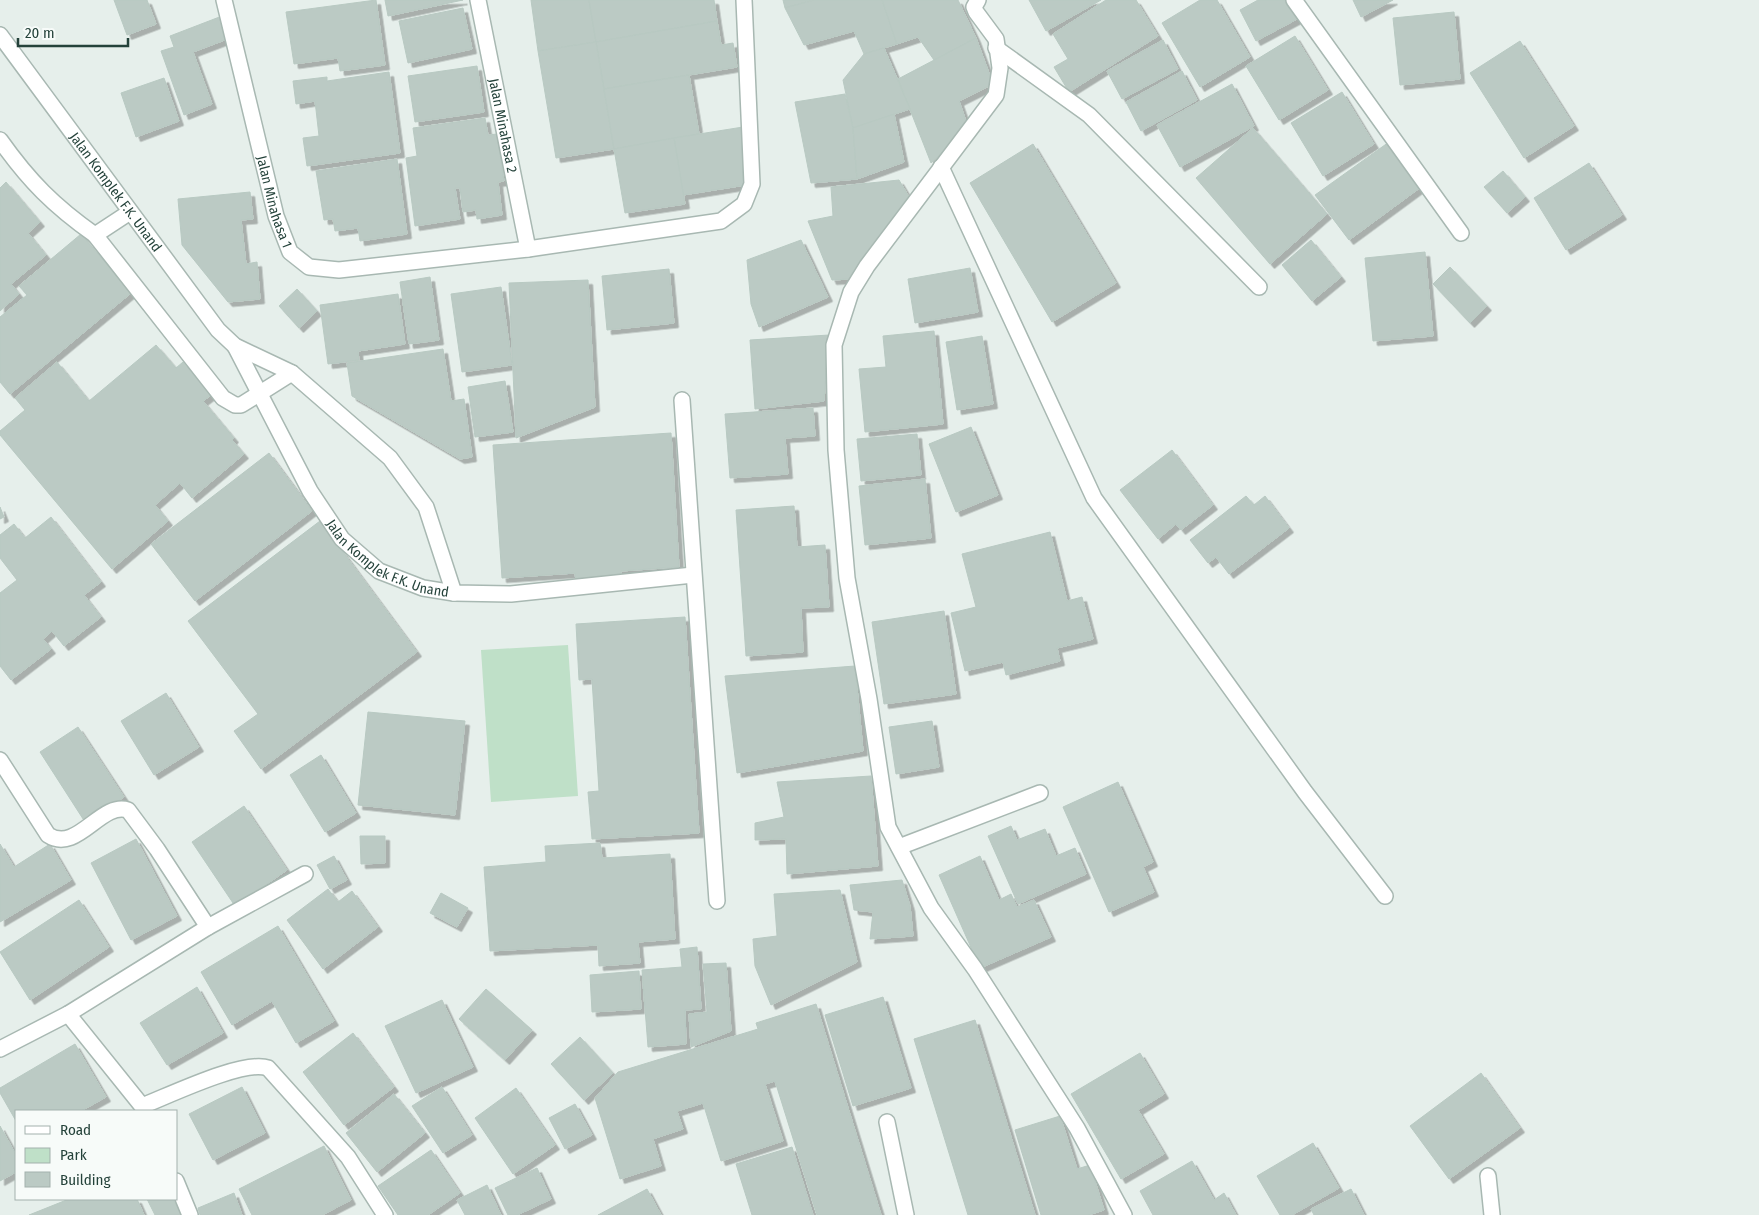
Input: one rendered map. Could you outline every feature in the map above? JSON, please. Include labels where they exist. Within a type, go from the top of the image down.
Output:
[{"type":"street","name":"Jalan Minahasa 1","points":[[224,0],[276,216],[290,252],[308,267],[339,270],[528,249],[721,221],[744,204],[752,184],[744,0]]},
{"type":"street","name":"Jalan Minahasa 2","points":[[478,0],[528,249]]},
{"type":"street","points":[[978,0],[974,7],[994,33],[1000,68],[996,95],[867,266],[851,292],[834,345],[836,450],[847,578],[869,699],[888,827],[931,908],[975,969],[1077,1128],[1124,1215]]},
{"type":"street","points":[[1294,0],[1461,233]]},
{"type":"street","name":"Jalan Komplek F.K. Unand","points":[[0,35],[218,330],[236,346],[292,374],[390,458],[426,507],[454,593],[423,588],[378,571],[342,539],[310,491],[236,346]]},
{"type":"street","points":[[996,48],[1089,115],[1259,287]]},
{"type":"street","points":[[0,140],[26,176],[66,214],[96,235],[223,398],[235,405],[241,405],[292,374]]},
{"type":"street","points":[[941,167],[1094,498],[1306,792],[1385,896]]},
{"type":"street","points":[[96,235],[130,212]]},
{"type":"street","points":[[682,400],[717,901]]},
{"type":"street","points":[[454,593],[511,594],[693,575]]},
{"type":"street","points":[[0,760],[48,835],[54,839],[67,839],[114,810],[128,810],[157,849],[208,927]]},
{"type":"street","points":[[899,847],[1040,793]]},
{"type":"street","points":[[0,1049],[68,1014],[208,927],[305,874]]},
{"type":"street","points":[[68,1014],[143,1109],[239,1069],[261,1065],[268,1068],[348,1157],[385,1215]]},
{"type":"street","points":[[887,1122],[906,1215]]},
{"type":"street","points":[[1488,1176],[1492,1215]]},
{"type":"street","points":[[178,1186],[190,1215]]},
{"type":"green space","points":[[568,645],[578,796],[491,802],[481,650]]},
{"type":"building","points":[[114,0],[147,0],[156,24],[127,35]]},
{"type":"building","points":[[376,0],[385,65],[340,71],[338,58],[294,64],[286,12]]},
{"type":"building","points":[[385,0],[463,0],[388,16]]},
{"type":"building","points":[[531,0],[589,0],[596,42],[538,51]]},
{"type":"building","points":[[589,0],[714,0],[717,21],[596,42]]},
{"type":"building","points":[[783,0],[814,0],[785,8]]},
{"type":"building","points":[[814,0],[882,0],[897,44],[864,54],[854,31],[804,45],[785,8]]},
{"type":"building","points":[[882,0],[958,0],[976,38],[934,60],[918,37],[897,44]]},
{"type":"building","points":[[1029,0],[1101,0],[1046,31]]},
{"type":"building","points":[[1106,0],[1136,0],[1158,36],[1069,92],[1054,67],[1068,59],[1053,34]]},
{"type":"building","points":[[1200,0],[1217,0],[1250,57],[1200,87],[1162,23]]},
{"type":"building","points":[[1258,0],[1290,0],[1299,18],[1256,41],[1240,10]]},
{"type":"building","points":[[1353,0],[1393,0],[1361,17]]},
{"type":"building","points":[[463,8],[472,49],[408,63],[399,21]]},
{"type":"building","points":[[1454,12],[1460,79],[1400,85],[1393,18]]},
{"type":"building","points":[[222,16],[230,38],[193,52],[212,104],[184,115],[161,51],[174,47],[170,36]]},
{"type":"building","points":[[717,21],[721,45],[733,43],[737,67],[604,89],[596,42]]},
{"type":"building","points":[[1295,36],[1328,90],[1279,120],[1246,66]]},
{"type":"building","points":[[976,38],[993,84],[959,101],[968,127],[931,163],[898,79]]},
{"type":"building","points":[[1163,40],[1178,69],[1122,99],[1107,71]]},
{"type":"building","points":[[1520,41],[1574,126],[1524,158],[1470,73]]},
{"type":"building","points":[[596,42],[614,149],[556,158],[538,51]]},
{"type":"building","points":[[884,48],[910,109],[853,128],[843,80],[864,54]]},
{"type":"building","points":[[477,66],[484,112],[415,122],[408,76]]},
{"type":"building","points":[[1182,71],[1197,100],[1141,131],[1126,102]]},
{"type":"building","points":[[389,72],[400,153],[307,166],[303,138],[319,136],[315,101],[296,104],[293,81],[327,77],[327,81]]},
{"type":"building","points":[[689,75],[699,134],[614,149],[604,89]]},
{"type":"building","points":[[164,78],[179,121],[136,137],[121,93]]},
{"type":"building","points":[[1232,84],[1254,126],[1180,167],[1157,125]]},
{"type":"building","points":[[1342,92],[1374,144],[1323,176],[1291,123]]},
{"type":"building","points":[[845,94],[853,128],[857,179],[811,183],[795,102]]},
{"type":"building","points":[[894,114],[904,162],[857,179],[853,128]]},
{"type":"building","points":[[485,118],[488,135],[497,134],[504,181],[498,182],[502,215],[477,219],[476,210],[463,212],[460,188],[455,188],[460,219],[415,226],[406,158],[417,156],[413,128]]},
{"type":"building","points":[[743,127],[752,184],[683,195],[674,138]]},
{"type":"building","points":[[1253,128],[1327,214],[1270,264],[1196,178]]},
{"type":"building","points":[[674,138],[685,204],[625,213],[614,149]]},
{"type":"building","points":[[1389,142],[1421,187],[1349,240],[1315,195]]},
{"type":"building","points":[[1033,144],[1116,283],[1052,322],[970,183]]},
{"type":"building","points":[[397,159],[407,234],[360,241],[358,228],[335,231],[333,219],[324,220],[316,171]]},
{"type":"building","points":[[1589,163],[1622,215],[1566,250],[1534,198]]},
{"type":"building","points":[[1503,171],[1525,197],[1507,213],[1484,187]]},
{"type":"building","points":[[899,180],[909,197],[851,279],[832,280],[808,221],[833,216],[831,187]]},
{"type":"building","points":[[6,182],[40,222],[28,233],[46,255],[11,284],[19,294],[0,311],[0,188]]},
{"type":"building","points":[[250,192],[253,219],[241,220],[246,264],[257,262],[260,299],[228,302],[182,245],[178,199]]},
{"type":"building","points":[[81,234],[131,293],[10,394],[0,382],[0,317],[27,295],[19,286]]},
{"type":"building","points":[[801,240],[828,297],[759,327],[751,304],[747,260]]},
{"type":"building","points":[[1311,240],[1341,277],[1312,301],[1282,265]]},
{"type":"building","points":[[1425,252],[1433,336],[1373,341],[1365,258]]},
{"type":"building","points":[[1450,267],[1487,306],[1470,323],[1433,284]]},
{"type":"building","points":[[970,268],[978,312],[915,323],[908,279]]},
{"type":"building","points":[[669,269],[674,323],[607,330],[602,276]]},
{"type":"building","points":[[430,277],[439,340],[409,344],[400,282]]},
{"type":"building","points":[[588,280],[595,407],[516,438],[509,283]]},
{"type":"building","points":[[501,287],[512,365],[462,372],[451,294]]},
{"type":"building","points":[[297,289],[317,311],[299,328],[279,306]]},
{"type":"building","points":[[398,294],[405,344],[358,351],[359,360],[328,364],[320,305]]},
{"type":"building","points":[[934,331],[943,424],[865,432],[859,369],[886,367],[883,336]]},
{"type":"building","points":[[829,335],[824,401],[755,409],[750,340]]},
{"type":"building","points":[[982,336],[993,404],[957,410],[946,342]]},
{"type":"building","points":[[156,345],[176,368],[183,362],[211,395],[203,401],[234,438],[232,440],[244,454],[192,498],[180,483],[155,505],[168,521],[112,569],[0,435],[0,431],[25,410],[15,398],[57,362],[89,401]]},
{"type":"building","points":[[443,349],[451,401],[464,399],[472,457],[460,459],[352,396],[347,363]]},
{"type":"building","points":[[505,381],[513,432],[475,437],[468,387]]},
{"type":"building","points":[[813,408],[815,436],[785,438],[788,474],[730,478],[725,414]]},
{"type":"building","points":[[971,427],[998,495],[956,512],[929,444]]},
{"type":"building","points":[[671,433],[679,567],[621,571],[621,577],[576,581],[575,573],[502,578],[493,445]]},
{"type":"building","points":[[917,434],[921,475],[861,481],[857,439]]},
{"type":"building","points":[[1172,450],[1213,505],[1181,530],[1176,524],[1158,539],[1120,490]]},
{"type":"building","points":[[269,453],[312,511],[195,601],[151,544]]},
{"type":"building","points":[[925,479],[931,538],[865,545],[859,486]]},
{"type":"building","points":[[1246,496],[1254,505],[1265,496],[1289,528],[1229,574],[1216,557],[1208,563],[1190,540]]},
{"type":"building","points":[[794,506],[797,547],[825,545],[829,607],[801,608],[803,652],[746,656],[736,510]]},
{"type":"building","points":[[0,507],[4,517],[0,519]]},
{"type":"building","points":[[51,517],[101,582],[84,595],[101,617],[64,646],[52,631],[43,639],[51,649],[11,680],[0,666],[0,593],[17,580],[0,558],[0,535],[14,524],[25,538]]},
{"type":"building","points":[[320,521],[417,652],[261,769],[234,731],[258,714],[188,621]]},
{"type":"building","points":[[1050,532],[1067,601],[1082,597],[1093,639],[1057,648],[1060,661],[1006,675],[1003,662],[965,671],[951,613],[976,607],[962,554]]},
{"type":"building","points":[[944,611],[956,694],[884,704],[872,622]]},
{"type":"building","points":[[685,617],[699,833],[592,839],[588,792],[599,791],[592,679],[579,680],[576,624]]},
{"type":"building","points":[[855,666],[863,751],[737,773],[725,676]]},
{"type":"building","points":[[166,693],[199,747],[154,775],[121,721]]},
{"type":"building","points":[[368,712],[465,721],[455,815],[358,805]]},
{"type":"building","points":[[932,721],[939,767],[896,774],[889,727]]},
{"type":"building","points":[[78,727],[124,797],[85,822],[40,752]]},
{"type":"building","points":[[321,755],[356,813],[325,832],[290,775]]},
{"type":"building","points":[[871,776],[878,866],[787,874],[786,839],[755,840],[755,823],[784,817],[777,782]]},
{"type":"building","points":[[1118,782],[1153,862],[1143,867],[1154,892],[1109,912],[1063,807]]},
{"type":"building","points":[[244,806],[287,870],[235,906],[192,842]]},
{"type":"building","points":[[1011,826],[1017,840],[1045,829],[1056,856],[1075,848],[1086,874],[1018,904],[988,836]]},
{"type":"building","points":[[360,836],[385,836],[385,863],[361,864]]},
{"type":"building","points":[[136,839],[177,916],[131,940],[91,863]]},
{"type":"building","points":[[600,843],[602,858],[670,854],[675,939],[638,942],[640,963],[599,966],[598,945],[490,951],[484,867],[546,862],[545,846]]},
{"type":"building","points":[[0,844],[14,867],[50,844],[71,880],[0,922]]},
{"type":"building","points":[[334,856],[347,880],[330,889],[317,865]]},
{"type":"building","points":[[980,856],[999,900],[1011,894],[1017,907],[1034,900],[1051,937],[980,968],[939,875]]},
{"type":"building","points":[[902,880],[910,906],[913,936],[870,939],[873,912],[854,910],[850,885]]},
{"type":"building","points":[[328,889],[338,902],[352,891],[378,927],[323,969],[287,920]]},
{"type":"building","points":[[840,890],[857,962],[771,1005],[755,966],[753,939],[777,936],[774,894]]},
{"type":"building","points":[[441,893],[468,908],[457,927],[430,913]]},
{"type":"building","points":[[79,900],[109,947],[30,1000],[0,952]]},
{"type":"building","points":[[278,926],[334,1021],[296,1043],[272,1001],[232,1025],[201,972]]},
{"type":"building","points":[[697,947],[701,1009],[685,1010],[686,1044],[648,1047],[642,970],[682,967],[680,949]]},
{"type":"building","points":[[726,963],[731,1031],[691,1047],[689,1014],[707,1012],[703,964]]},
{"type":"building","points":[[639,971],[641,1009],[592,1012],[590,975]]},
{"type":"building","points":[[197,987],[223,1033],[167,1065],[140,1023]]},
{"type":"building","points":[[486,989],[532,1030],[505,1060],[459,1019]]},
{"type":"building","points":[[883,997],[911,1088],[853,1106],[825,1015]]},
{"type":"building","points":[[442,1000],[473,1067],[416,1093],[385,1026]]},
{"type":"building","points":[[816,1004],[881,1215],[817,1215],[775,1081],[765,1084],[783,1141],[721,1161],[703,1103],[677,1111],[683,1129],[653,1139],[661,1166],[620,1179],[595,1098],[618,1072],[758,1029],[756,1023]]},
{"type":"building","points":[[975,1020],[1035,1215],[968,1215],[914,1039]]},
{"type":"building","points":[[353,1033],[394,1087],[344,1125],[303,1072]]},
{"type":"building","points":[[580,1037],[613,1073],[584,1100],[551,1064]]},
{"type":"building","points":[[75,1044],[106,1097],[83,1110],[15,1110],[15,1119],[0,1093],[0,1088]]},
{"type":"building","points":[[1140,1053],[1164,1094],[1138,1110],[1164,1154],[1121,1179],[1071,1094]]},
{"type":"building","points":[[1481,1073],[1520,1128],[1449,1179],[1410,1126]]},
{"type":"building","points":[[242,1087],[265,1133],[213,1160],[189,1114]]},
{"type":"building","points":[[442,1087],[472,1135],[443,1153],[412,1106]]},
{"type":"building","points":[[516,1088],[555,1145],[513,1174],[475,1118]]},
{"type":"building","points":[[394,1094],[425,1133],[377,1172],[346,1133]]},
{"type":"building","points":[[575,1104],[592,1135],[565,1149],[549,1118]]},
{"type":"building","points":[[1060,1116],[1077,1169],[1090,1165],[1104,1210],[1088,1215],[1041,1215],[1015,1130]]},
{"type":"building","points":[[0,1126],[15,1153],[15,1173],[0,1181]]},
{"type":"building","points":[[1313,1143],[1339,1188],[1292,1215],[1280,1215],[1257,1176]]},
{"type":"building","points":[[324,1146],[351,1200],[322,1215],[252,1215],[239,1189]]},
{"type":"building","points":[[792,1147],[813,1215],[752,1215],[736,1164]]},
{"type":"building","points":[[431,1150],[460,1193],[428,1215],[398,1215],[378,1186]]},
{"type":"building","points":[[1192,1161],[1214,1200],[1224,1193],[1236,1215],[1153,1215],[1140,1191]]},
{"type":"building","points":[[537,1168],[551,1199],[517,1215],[508,1215],[495,1188]]},
{"type":"building","points":[[487,1185],[501,1215],[465,1215],[457,1200]]},
{"type":"building","points":[[647,1189],[661,1215],[598,1215]]},
{"type":"building","points":[[1351,1189],[1364,1215],[1314,1215],[1311,1209]]},
{"type":"building","points":[[234,1193],[242,1215],[200,1215],[198,1208]]},
{"type":"building","points":[[66,1200],[137,1200],[144,1215],[29,1215]]},
{"type":"building","points":[[148,1200],[174,1200],[181,1215],[155,1215]]}]
